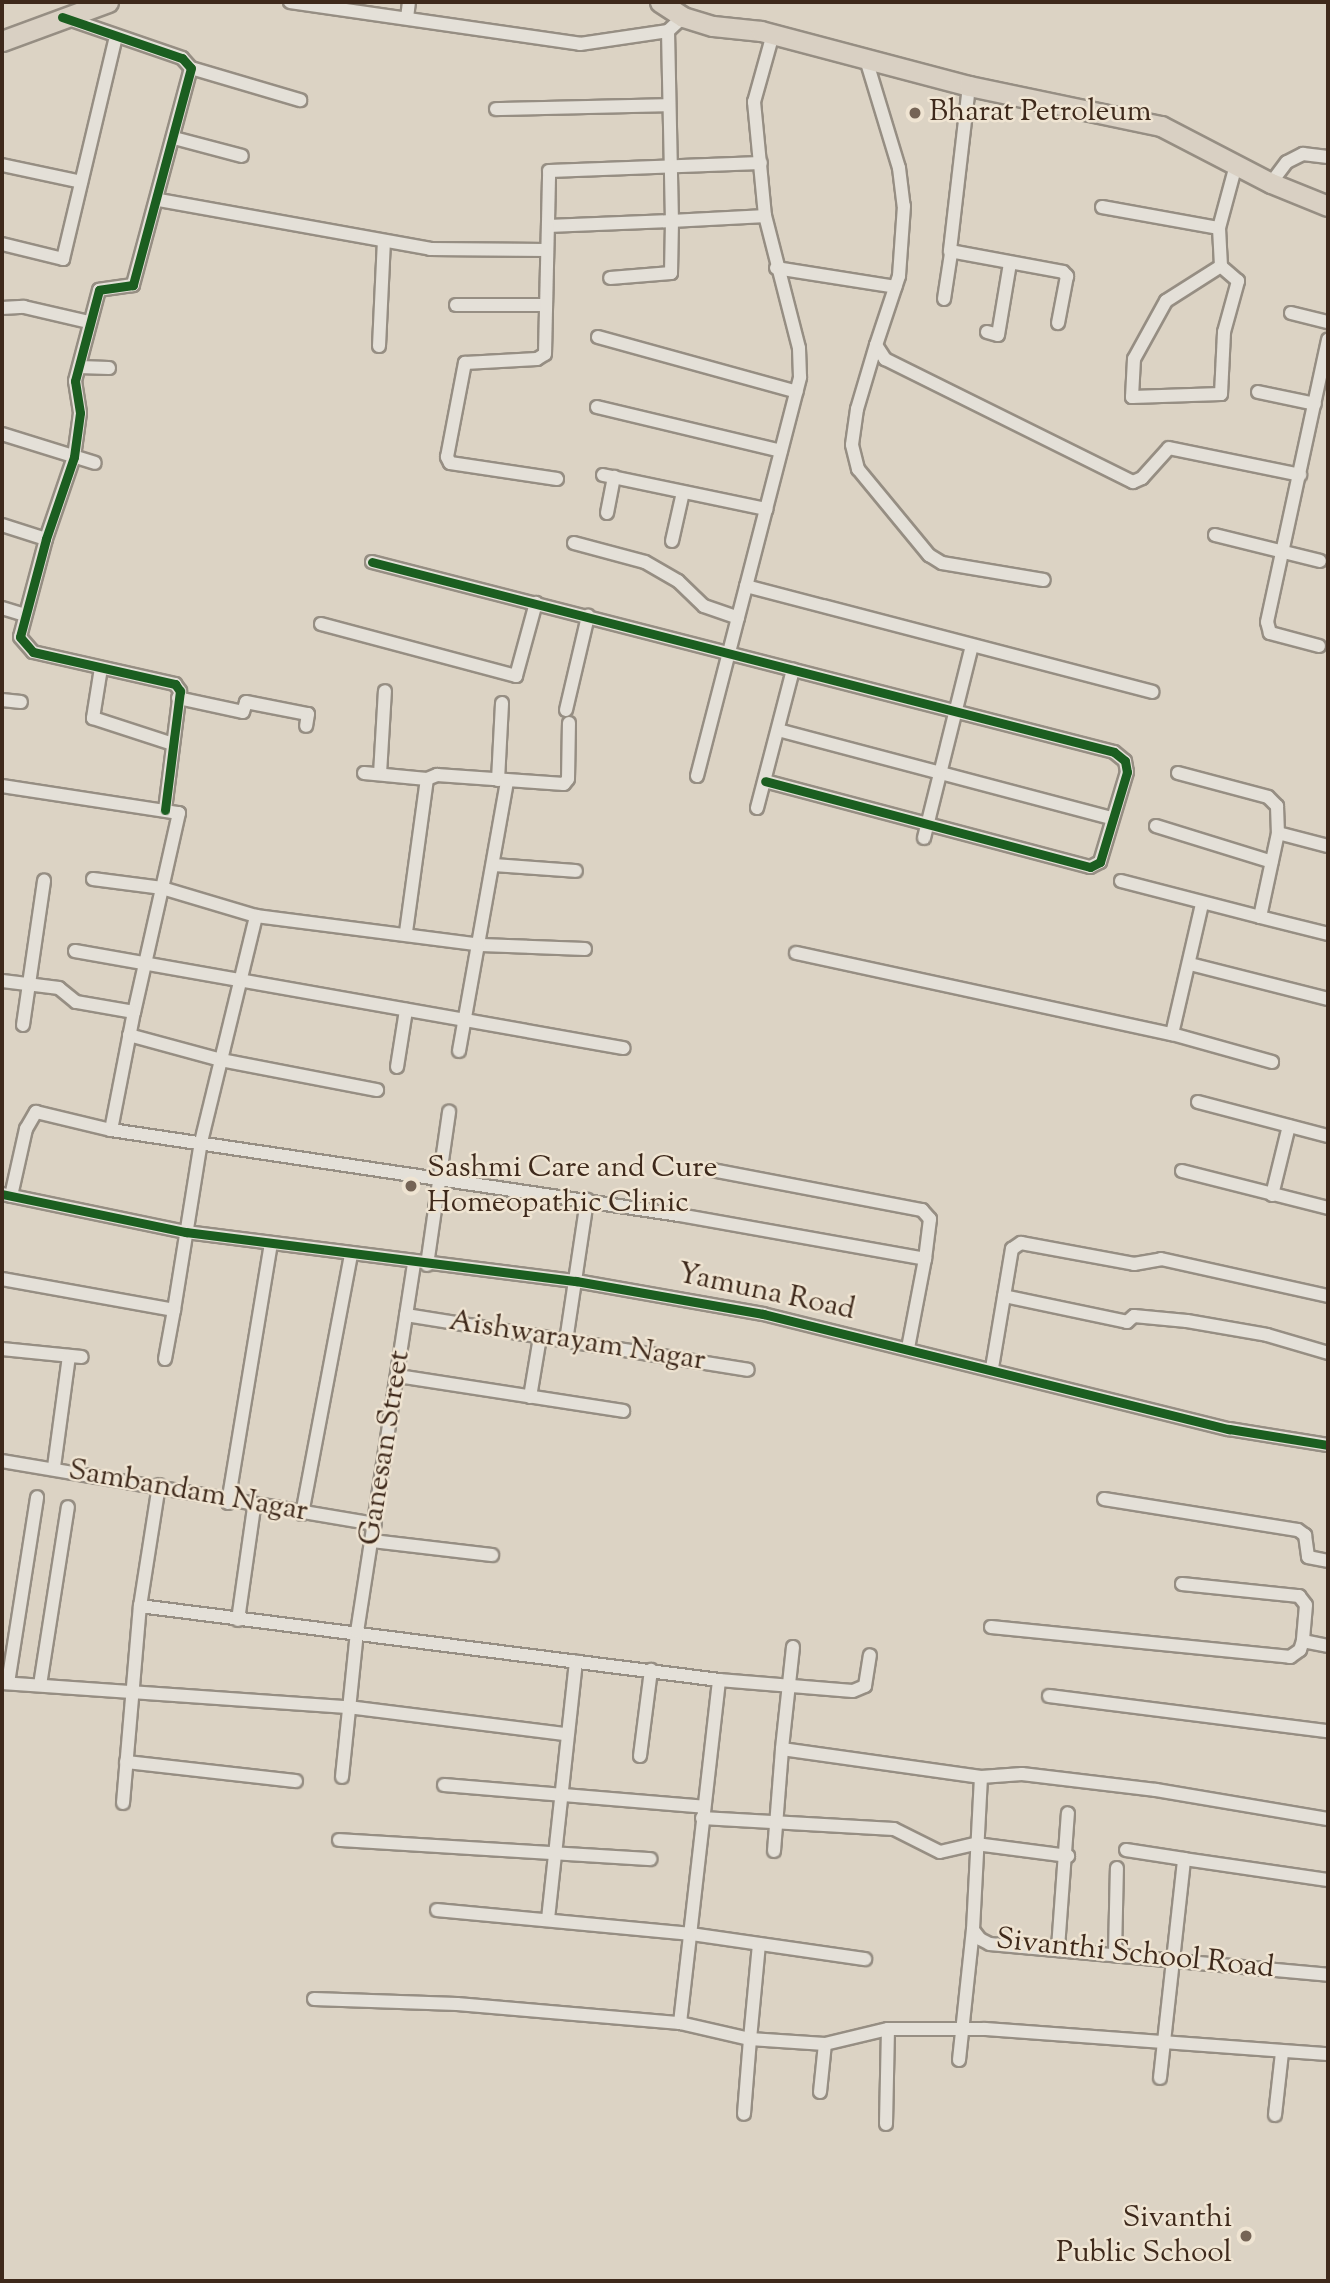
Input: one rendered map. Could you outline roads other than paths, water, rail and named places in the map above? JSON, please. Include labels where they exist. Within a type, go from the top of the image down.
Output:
[{"type":"main road","points":[[2,41],[108,2]]},
{"type":"main road","points":[[660,2],[683,17],[713,26],[773,34],[865,55],[969,86],[1161,126],[1271,183],[1328,206]]},
{"type":"street","points":[[290,2],[354,6],[407,18],[580,44],[668,31],[683,17]]},
{"type":"street","points":[[407,18],[409,2]]},
{"type":"street","points":[[62,17],[182,58],[191,68],[300,100]]},
{"type":"street","points":[[610,278],[671,273],[668,31]]},
{"type":"street","points":[[696,776],[797,392],[799,348],[776,268],[765,216],[754,102],[773,34]]},
{"type":"street","points":[[2,244],[63,259],[116,37]]},
{"type":"street","points":[[865,55],[902,186],[904,251],[896,287],[857,409],[852,445],[858,469],[929,555],[942,563],[1044,580]]},
{"type":"street","points":[[165,810],[178,698],[175,684],[25,648],[20,637],[46,539],[74,457],[80,412],[75,382],[89,322],[101,288],[132,285],[159,200],[191,68]]},
{"type":"street","points":[[944,299],[969,86]]},
{"type":"street","points":[[496,109],[669,105]]},
{"type":"street","points":[[174,138],[242,156]]},
{"type":"street","points":[[1271,183],[1287,162],[1303,154],[1328,157]]},
{"type":"street","points":[[557,480],[447,460],[465,363],[543,358],[548,250],[547,176],[553,169],[761,163]]},
{"type":"street","points":[[2,165],[81,182]]},
{"type":"street","points":[[1221,266],[1166,301],[1134,359],[1132,397],[1221,394],[1224,332],[1238,281],[1221,266],[1219,228],[1236,165]]},
{"type":"street","points":[[159,200],[430,249],[548,250]]},
{"type":"street","points":[[1102,207],[1219,228]]},
{"type":"street","points":[[548,226],[765,216]]},
{"type":"street","points":[[379,346],[384,242]]},
{"type":"street","points":[[951,254],[1010,263],[1067,276],[1058,323]]},
{"type":"street","points":[[988,332],[998,335],[1010,263]]},
{"type":"street","points":[[776,268],[896,287]]},
{"type":"street","points":[[456,305],[546,305]]},
{"type":"street","points":[[2,308],[24,307],[89,322]]},
{"type":"street","points":[[1291,313],[1328,322]]},
{"type":"street","points":[[598,337],[797,392]]},
{"type":"street","points":[[1319,646],[1270,633],[1267,622],[1328,340]]},
{"type":"street","points":[[876,345],[885,359],[1133,482],[1142,478],[1169,447],[1300,475]]},
{"type":"street","points":[[79,367],[109,368]]},
{"type":"street","points":[[1258,392],[1315,404]]},
{"type":"street","points":[[597,407],[781,451]]},
{"type":"street","points":[[2,434],[94,463]]},
{"type":"street","points":[[607,513],[609,476],[766,509]]},
{"type":"street","points":[[671,541],[683,492]]},
{"type":"street","points":[[2,525],[46,539]]},
{"type":"street","points":[[1215,535],[1320,561]]},
{"type":"street","points":[[574,543],[645,562],[678,581],[704,606],[738,618]]},
{"type":"street","points":[[372,562],[1121,757],[1126,772],[1100,862],[1090,867],[765,781]]},
{"type":"street","points":[[746,586],[1152,692]]},
{"type":"street","points":[[321,624],[516,676],[536,603]]},
{"type":"street","points":[[2,608],[25,615]]},
{"type":"street","points":[[364,773],[426,779],[437,775],[567,782],[568,716],[587,616]]},
{"type":"street","points":[[924,838],[972,646]]},
{"type":"street","points":[[101,668],[93,718],[173,744]]},
{"type":"street","points":[[757,808],[793,670]]},
{"type":"street","points":[[380,774],[385,691]]},
{"type":"street","points":[[178,698],[243,712],[246,702],[308,714],[306,726]]},
{"type":"street","points":[[2,700],[21,702]]},
{"type":"street","points":[[459,1051],[494,865],[502,780],[502,703]]},
{"type":"street","points":[[778,730],[1112,818]]},
{"type":"street","points":[[1178,773],[1268,797],[1277,806],[1278,833],[1260,917]]},
{"type":"street","points":[[406,932],[426,779]]},
{"type":"street","points":[[2,786],[179,813],[144,965],[111,1130]]},
{"type":"street","points":[[1156,826],[1272,862]]},
{"type":"street","points":[[1278,833],[1328,846]]},
{"type":"street","points":[[494,865],[576,871]]},
{"type":"street","points":[[93,879],[162,888],[256,916],[406,932],[481,945],[585,949]]},
{"type":"street","points":[[23,1025],[27,983],[44,881]]},
{"type":"street","points":[[1121,881],[1202,904],[1328,934]]},
{"type":"street","points":[[1172,1034],[1202,904]]},
{"type":"street","points":[[165,1359],[201,1142],[256,916]]},
{"type":"street","points":[[75,951],[239,983],[466,1019],[623,1048]]},
{"type":"street","points":[[796,953],[1172,1034],[1272,1062]]},
{"type":"street","points":[[1190,964],[1328,999]]},
{"type":"street","points":[[2,981],[59,988],[86,1004],[134,1012]]},
{"type":"street","points":[[397,1067],[406,1010]]},
{"type":"street","points":[[129,1035],[221,1060],[377,1090]]},
{"type":"street","points":[[1198,1102],[1328,1136]]},
{"type":"street","name":"Ganesan Street","points":[[342,1777],[357,1632],[406,1315],[439,1182],[449,1112]]},
{"type":"street","points":[[6,1195],[34,1113],[111,1130],[201,1142],[439,1182],[587,1200],[925,1259]]},
{"type":"street","points":[[1272,1195],[1289,1126]]},
{"type":"street","points":[[712,1170],[922,1210],[930,1219],[908,1348]]},
{"type":"street","points":[[1182,1171],[1328,1208]]},
{"type":"street","name":"Yamuna Road","points":[[6,1195],[186,1232],[420,1264],[576,1281],[763,1314],[992,1368],[1229,1429],[1328,1445]]},
{"type":"street","points":[[566,1341],[587,1200]]},
{"type":"street","points":[[992,1368],[1012,1250],[1021,1243],[1134,1264],[1161,1259],[1328,1296]]},
{"type":"street","points":[[228,1503],[271,1244]]},
{"type":"street","points":[[302,1514],[351,1255]]},
{"type":"street","points":[[2,1279],[174,1310]]},
{"type":"street","points":[[1004,1296],[1127,1322],[1134,1316],[1186,1321],[1267,1335],[1328,1353]]},
{"type":"street","name":"Aishwarayam Nagar","points":[[406,1315],[748,1370]]},
{"type":"street","points":[[530,1397],[540,1337]]},
{"type":"street","points":[[2,1349],[76,1356],[54,1467]]},
{"type":"street","points":[[398,1376],[623,1411]]},
{"type":"street","name":"Sambandam Nagar","points":[[2,1461],[159,1485],[228,1503],[375,1524]]},
{"type":"street","points":[[122,1803],[131,1689],[159,1485]]},
{"type":"street","points":[[37,1497],[5,1683],[131,1689],[348,1707],[566,1734]]},
{"type":"street","points":[[1104,1499],[1298,1530],[1305,1535],[1308,1557],[1328,1561]]},
{"type":"street","points":[[40,1685],[68,1507]]},
{"type":"street","points":[[238,1620],[254,1507]]},
{"type":"street","points":[[372,1541],[492,1555]]},
{"type":"street","points":[[990,1627],[1290,1657],[1300,1650],[1306,1605],[1299,1596],[1182,1584]]},
{"type":"street","points":[[141,1606],[719,1680],[853,1691],[865,1686],[870,1656]]},
{"type":"street","points":[[1303,1641],[1328,1646]]},
{"type":"street","points":[[774,1851],[793,1647]]},
{"type":"street","points":[[548,1919],[566,1734],[576,1662]]},
{"type":"street","points":[[640,1756],[651,1670]]},
{"type":"street","points":[[680,2023],[719,1680]]},
{"type":"street","points":[[1049,1696],[1328,1731]]},
{"type":"street","points":[[782,1749],[981,1777],[1036,1775],[1328,1819]]},
{"type":"street","points":[[126,1762],[296,1781]]},
{"type":"street","name":"Sivanthi School Road","points":[[981,1777],[973,1930],[990,1944],[1115,1953],[1328,1975]]},
{"type":"street","points":[[444,1785],[561,1794],[776,1824],[894,1829],[940,1852],[976,1844],[1068,1856]]},
{"type":"street","points":[[1058,1948],[1068,1856],[1068,1813]]},
{"type":"street","points":[[339,1840],[553,1856],[650,1859]]},
{"type":"street","points":[[1125,1850],[1328,1880]]},
{"type":"street","points":[[1160,2078],[1184,1859]]},
{"type":"street","points":[[1115,1953],[1117,1868]]},
{"type":"street","points":[[437,1910],[691,1934],[866,1959]]},
{"type":"street","points":[[959,2060],[973,1930]]},
{"type":"street","points":[[744,2114],[758,1944]]},
{"type":"street","points":[[314,1999],[457,2004],[680,2023],[750,2039],[825,2044],[888,2029],[961,2028],[1282,2053],[1328,2054]]},
{"type":"street","points":[[886,2124],[888,2029]]},
{"type":"street","points":[[820,2092],[825,2044]]},
{"type":"street","points":[[1275,2115],[1282,2053]]},
{"type":"place","name":"Bharat Petroleum","points":[[915,113]]},
{"type":"place","name":"Sashmi Care and Cure Homeopathic Clinic","points":[[411,1186]]},
{"type":"place","name":"Sivanthi Public School","points":[[1246,2236]]}]
